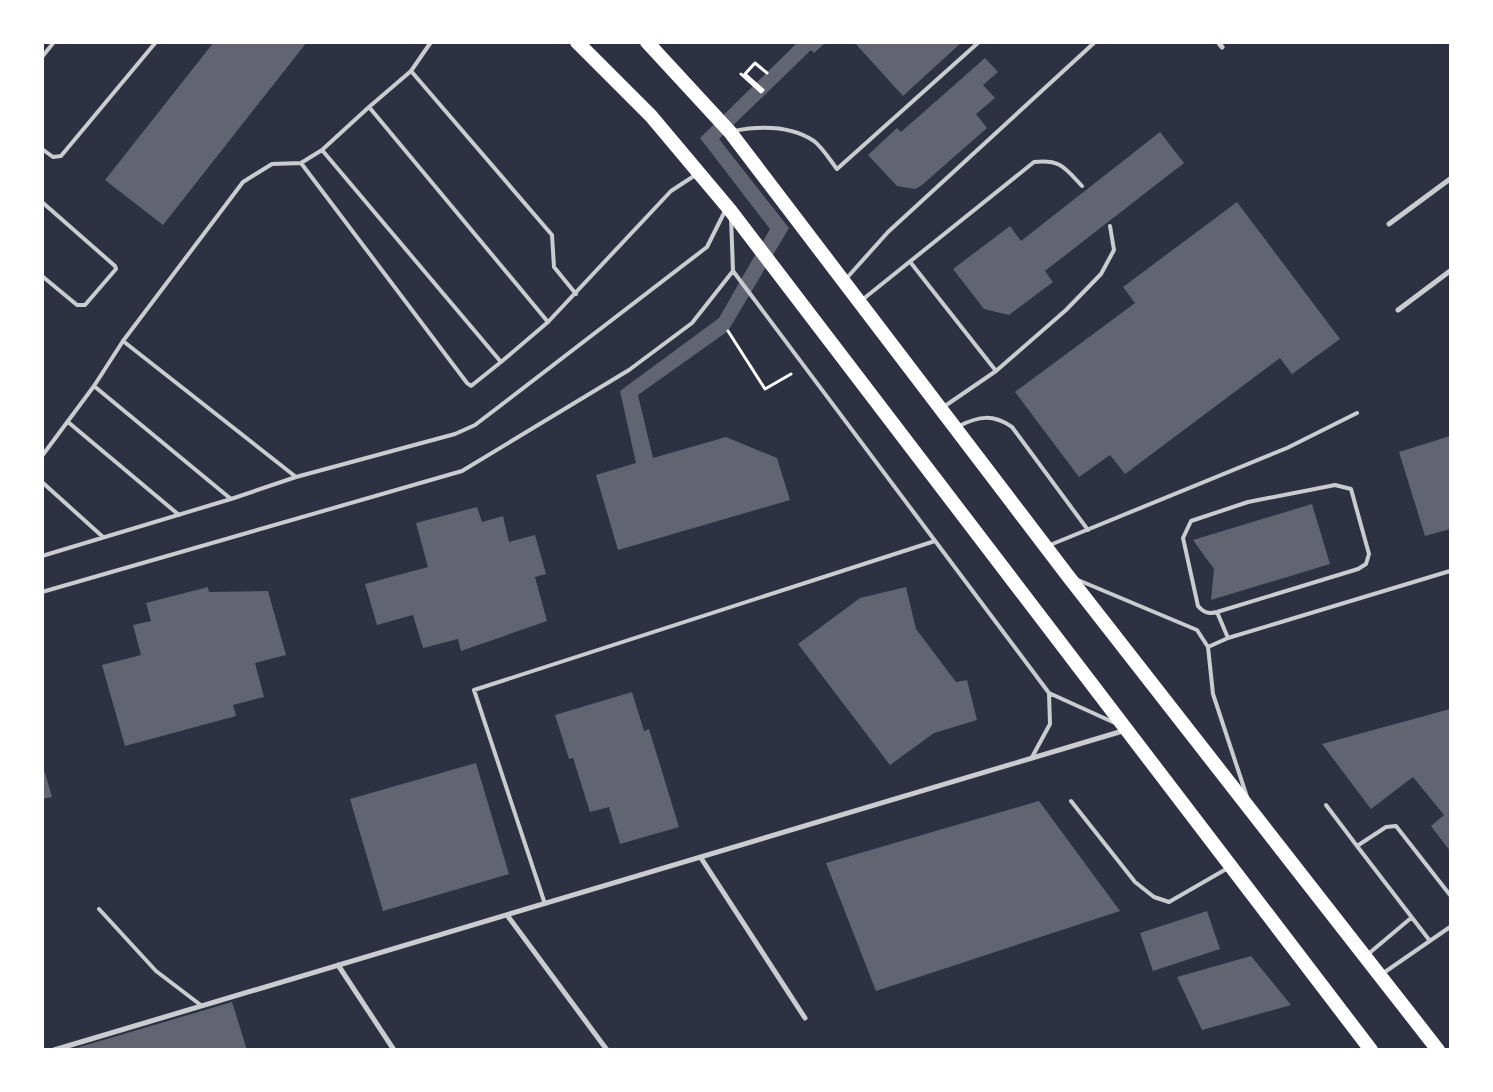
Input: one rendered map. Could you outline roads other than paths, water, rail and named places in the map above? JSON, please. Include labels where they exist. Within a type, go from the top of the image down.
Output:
[{"type":"highway","points":[[577,42],[651,116],[729,209],[1129,729],[1371,1050]]},
{"type":"highway","points":[[647,42],[730,132],[1048,546],[1068,576],[1251,808],[1438,1050]]},
{"type":"street","points":[[1389,224],[1450,179]]},
{"type":"street","points":[[1398,310],[1450,271]]},
{"type":"street","points":[[54,1050],[1129,729]]},
{"type":"street","points":[[701,858],[805,1018]]},
{"type":"street","points":[[507,915],[607,1050]]},
{"type":"street","points":[[338,965],[394,1050]]},
{"type":"lane","points":[[42,56],[54,42]]},
{"type":"lane","points":[[42,150],[53,157],[61,156],[156,42]]},
{"type":"lane","points":[[42,456],[94,386],[123,341],[242,182],[272,164],[301,162],[322,150],[412,71],[431,42]]},
{"type":"lane","points":[[730,132],[752,128],[774,128],[795,133],[814,142],[837,169],[979,42]]},
{"type":"lane","points":[[844,280],[888,232],[1095,42]]},
{"type":"lane","points":[[412,71],[552,235],[555,271],[576,294]]},
{"type":"lane","points":[[369,107],[548,322]]},
{"type":"lane","points":[[322,150],[501,362]]},
{"type":"lane","points":[[861,301],[911,263],[1034,162],[1049,160],[1062,165],[1082,186]]},
{"type":"lane","points":[[301,162],[471,386],[548,322],[671,191],[699,173]]},
{"type":"lane","points":[[42,202],[115,266],[116,269],[85,305],[81,306],[77,305],[42,276]]},
{"type":"lane","points":[[729,209],[733,271],[1049,694],[1129,729]]},
{"type":"lane","points":[[42,556],[232,500],[296,476],[454,434],[475,425],[708,247],[729,209]]},
{"type":"lane","points":[[942,408],[996,371],[1066,310],[1101,274],[1114,250],[1110,226]]},
{"type":"lane","points":[[911,263],[996,371]]},
{"type":"lane","points":[[42,592],[462,471],[629,370],[692,323],[733,271]]},
{"type":"lane","points":[[123,341],[296,476]]},
{"type":"lane","points":[[94,386],[232,500]]},
{"type":"lane","points":[[1048,546],[1287,448],[1357,413]]},
{"type":"lane","points":[[957,427],[976,418],[1001,419],[1012,427],[1088,530]]},
{"type":"lane","points":[[68,422],[179,515]]},
{"type":"lane","points":[[42,482],[103,537]]},
{"type":"lane","points":[[1335,486],[1351,489],[1369,554],[1366,564],[1217,612],[1208,614],[1198,606],[1183,538],[1191,522],[1248,502],[1335,486]]},
{"type":"lane","points":[[545,904],[474,690],[935,541]]},
{"type":"lane","points":[[1208,647],[1228,638],[1450,571]]},
{"type":"lane","points":[[1068,576],[1197,630],[1208,647],[1213,694],[1251,808]]},
{"type":"lane","points":[[1217,612],[1228,638]]},
{"type":"lane","points":[[1031,759],[1050,724],[1049,694]]},
{"type":"lane","points":[[1071,801],[1135,882],[1154,897],[1169,902],[1232,866]]},
{"type":"lane","points":[[1326,806],[1410,918],[1430,941]]},
{"type":"lane","points":[[1357,846],[1386,827],[1396,826],[1450,895]]},
{"type":"lane","points":[[99,909],[156,971],[202,1006]]},
{"type":"lane","points":[[1366,956],[1410,918]]},
{"type":"lane","points":[[1380,975],[1450,926]]}]
